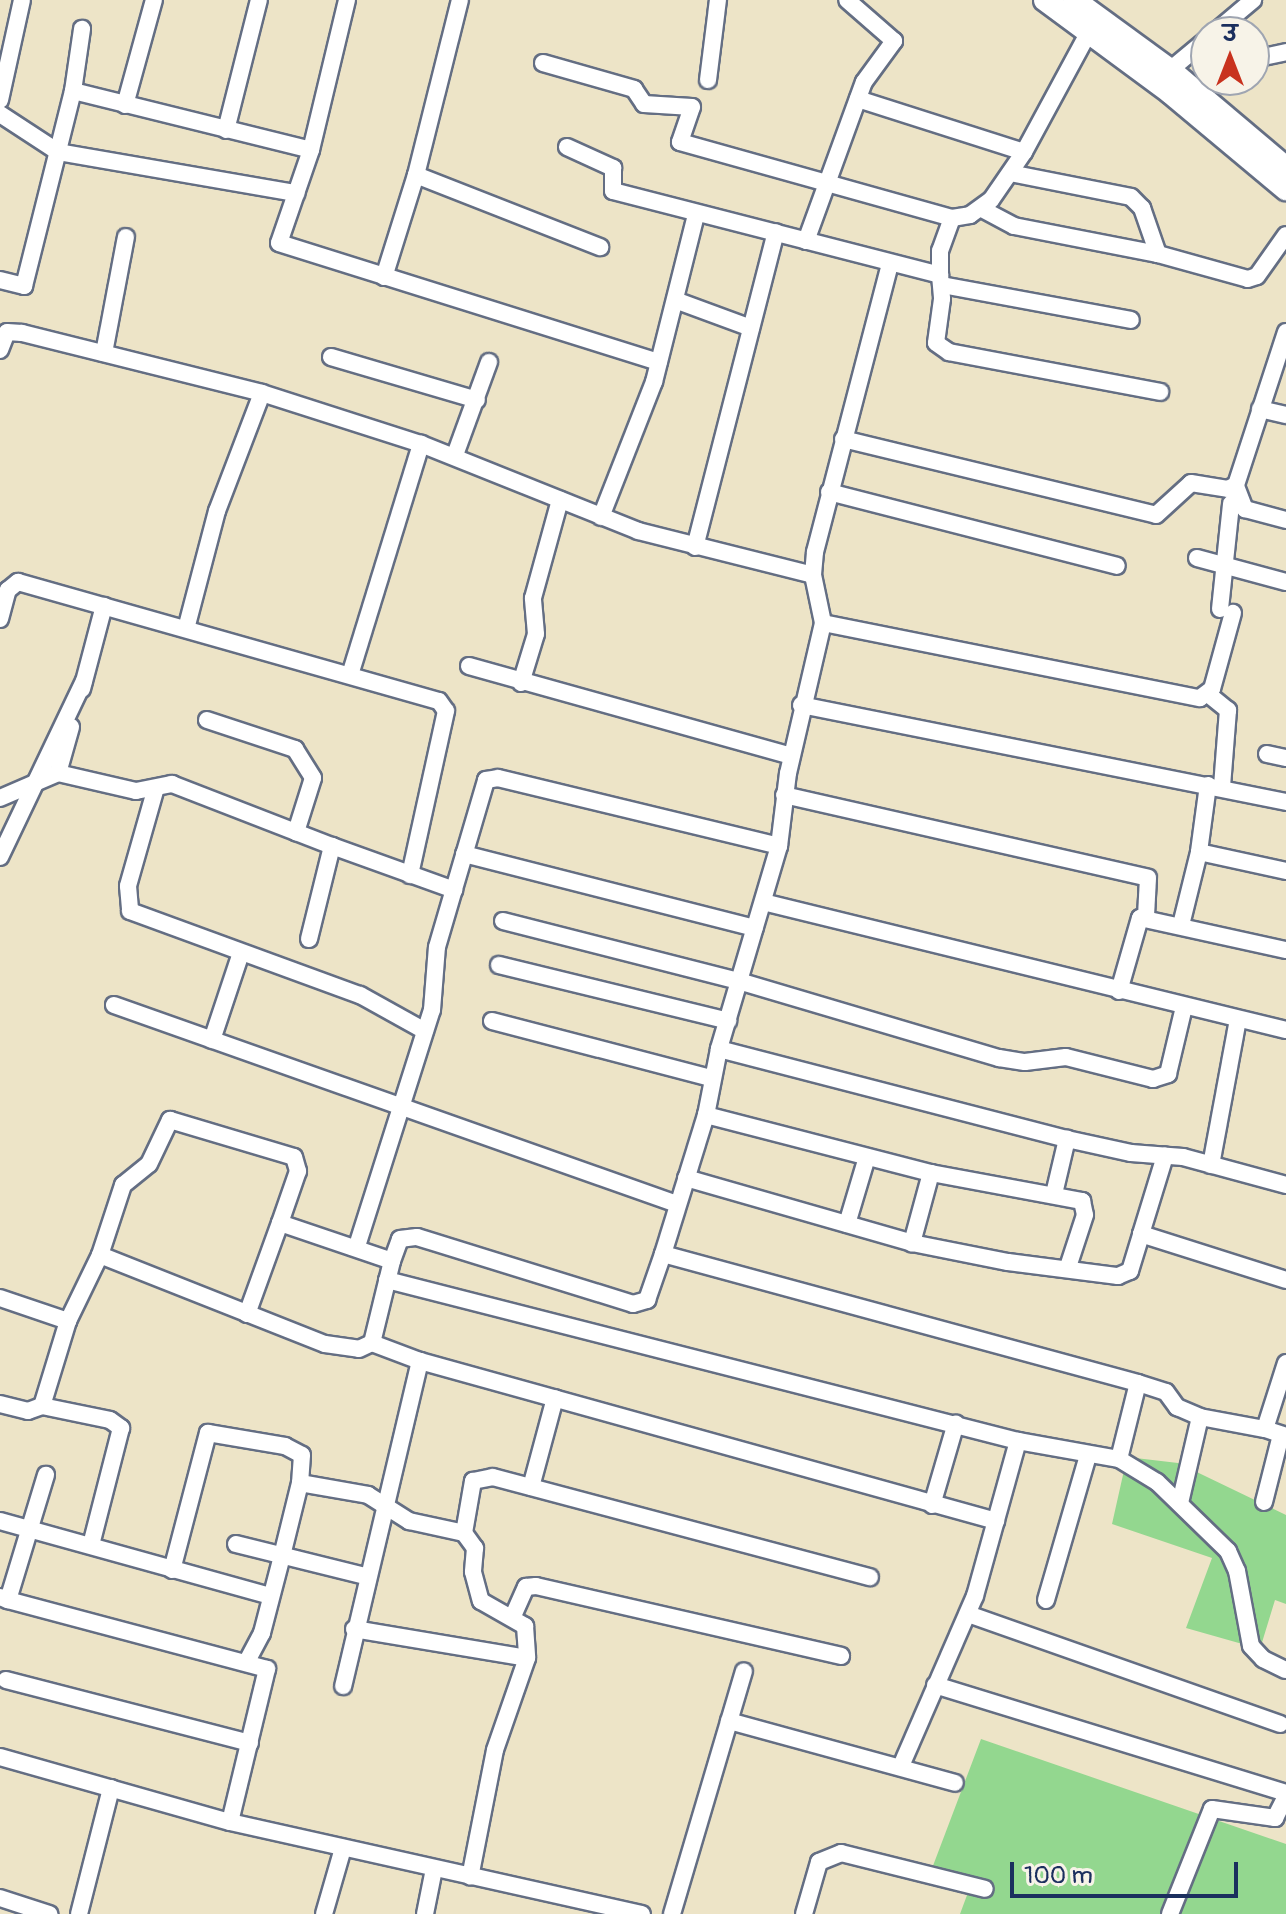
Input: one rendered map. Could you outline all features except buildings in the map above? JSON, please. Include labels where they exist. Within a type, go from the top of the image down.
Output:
[{"type":"main road","points":[[1045,0],[1286,189]]},
{"type":"main road","points":[[1080,2],[1170,70],[1190,80]]},
{"type":"main road","points":[[1211,96],[1286,168]]},
{"type":"street","points":[[0,100],[22,0]]},
{"type":"street","points":[[125,105],[154,0]]},
{"type":"street","points":[[226,130],[259,0]]},
{"type":"street","points":[[347,0],[311,150],[279,243],[659,362]]},
{"type":"street","points":[[384,277],[416,175],[460,0]]},
{"type":"street","points":[[708,80],[718,0]]},
{"type":"street","points":[[806,241],[858,99],[894,41],[847,0]]},
{"type":"street","points":[[1234,16],[1253,0]]},
{"type":"street","points":[[0,280],[24,286],[73,91],[82,29]]},
{"type":"street","points":[[543,63],[634,89],[644,104],[692,107],[680,142],[952,218],[982,209],[1010,173],[1089,32]]},
{"type":"street","points":[[1170,70],[1190,53]]},
{"type":"street","points":[[73,91],[311,150]]},
{"type":"street","points":[[858,99],[1024,152]]},
{"type":"street","points":[[0,114],[58,152],[296,193]]},
{"type":"street","points":[[567,147],[613,168],[613,191],[696,215],[776,232],[941,280],[1131,320]]},
{"type":"street","points":[[1010,173],[1131,197],[1142,208],[1158,254]]},
{"type":"street","points":[[416,175],[600,247]]},
{"type":"street","points":[[982,209],[1014,226],[1158,254],[1252,278],[1286,235]]},
{"type":"street","points":[[601,517],[659,362],[696,215]]},
{"type":"street","points":[[952,218],[940,251],[941,280],[935,337],[939,347],[1160,392]]},
{"type":"street","points":[[695,547],[776,232]]},
{"type":"street","points":[[104,353],[126,237]]},
{"type":"street","points":[[372,1343],[400,1239],[417,1237],[633,1304],[647,1300],[706,1115],[711,1078],[742,982],[779,846],[784,795],[801,705],[823,623],[813,575],[829,492],[890,264]]},
{"type":"street","points":[[675,300],[751,328]]},
{"type":"street","points":[[0,350],[5,333],[11,332],[262,393],[455,455],[601,517],[695,547],[813,575]]},
{"type":"street","points":[[1286,332],[1236,485],[1245,509],[1286,520]]},
{"type":"street","points":[[331,357],[477,400]]},
{"type":"street","points":[[455,455],[489,362]]},
{"type":"street","points":[[186,629],[217,511],[262,393]]},
{"type":"street","points":[[1260,409],[1286,415]]},
{"type":"street","points":[[843,439],[1133,512],[1165,510],[1191,483],[1228,489],[1236,485]]},
{"type":"street","points":[[350,675],[421,444]]},
{"type":"street","points":[[829,492],[1117,566]]},
{"type":"street","points":[[521,683],[536,634],[533,598],[560,500]]},
{"type":"street","points":[[1208,694],[1227,611],[1231,504]]},
{"type":"street","points":[[1197,558],[1286,582]]},
{"type":"street","points":[[0,619],[8,590],[18,582],[439,701],[446,711],[410,875]]},
{"type":"street","points":[[58,773],[104,606]]},
{"type":"street","points":[[823,623],[1200,698],[1208,694]]},
{"type":"street","points":[[469,666],[791,756]]},
{"type":"street","points":[[0,857],[84,681]]},
{"type":"street","points":[[1181,925],[1215,786],[1228,710],[1208,694]]},
{"type":"street","points":[[801,705],[1286,802]]},
{"type":"street","points":[[207,720],[295,749],[313,778],[296,832]]},
{"type":"street","points":[[1267,754],[1286,758]]},
{"type":"street","points":[[0,798],[58,773],[136,791],[155,791],[172,784],[454,890]]},
{"type":"street","points":[[357,1246],[425,1031],[437,947],[483,785],[491,778],[779,846]]},
{"type":"street","points":[[155,791],[128,886],[130,911],[360,995],[425,1031]]},
{"type":"street","points":[[784,795],[1148,878],[1146,917],[1134,929],[1119,991]]},
{"type":"street","points":[[309,939],[332,846]]},
{"type":"street","points":[[1199,852],[1286,871]]},
{"type":"street","points":[[464,854],[755,928]]},
{"type":"street","points":[[763,902],[1286,1030]]},
{"type":"street","points":[[1146,917],[1286,950]]},
{"type":"street","points":[[503,921],[742,982],[999,1058],[1025,1062],[1066,1057],[1153,1079],[1168,1074],[1184,1007]]},
{"type":"street","points":[[212,1040],[241,953]]},
{"type":"street","points":[[499,965],[728,1021]]},
{"type":"street","points":[[114,1005],[677,1204]]},
{"type":"street","points":[[1211,1165],[1238,1019]]},
{"type":"street","points":[[492,1021],[711,1078]]},
{"type":"street","points":[[719,1049],[1067,1139],[1211,1165],[1286,1185]]},
{"type":"street","points":[[706,1115],[931,1173],[1054,1194],[1085,1206],[1068,1267]]},
{"type":"street","points":[[42,1406],[68,1321],[100,1255],[123,1185],[149,1164],[170,1120],[294,1157],[298,1171],[247,1314]]},
{"type":"street","points":[[1054,1194],[1067,1139]]},
{"type":"street","points":[[686,1178],[912,1243],[1008,1262],[1125,1276],[1165,1156]]},
{"type":"street","points":[[847,1224],[867,1157]]},
{"type":"street","points":[[912,1243],[931,1173]]},
{"type":"street","points":[[280,1223],[357,1246],[392,1261]]},
{"type":"street","points":[[1141,1234],[1286,1280]]},
{"type":"street","points":[[663,1254],[1138,1383],[1166,1392],[1177,1407],[1200,1417],[1265,1429],[1284,1436],[1264,1502]]},
{"type":"street","points":[[100,1255],[325,1344],[359,1349],[372,1343],[420,1361],[996,1521]]},
{"type":"street","points":[[387,1280],[565,1329],[956,1423],[1018,1441],[1119,1459],[1180,1503],[1234,1561],[1251,1646],[1263,1659],[1286,1670]]},
{"type":"street","points":[[0,1298],[68,1321]]},
{"type":"street","points":[[343,1686],[383,1500],[420,1361]]},
{"type":"street","points":[[1265,1429],[1286,1363]]},
{"type":"street","points":[[1119,1459],[1138,1383]]},
{"type":"street","points":[[531,1487],[555,1398]]},
{"type":"street","points":[[0,1404],[28,1411],[42,1406],[110,1420],[121,1428],[91,1545]]},
{"type":"street","points":[[1180,1503],[1200,1417]]},
{"type":"street","points":[[932,1505],[956,1423]]},
{"type":"street","points":[[172,1570],[208,1433],[230,1433],[297,1451],[303,1460],[300,1483],[271,1596],[247,1661]]},
{"type":"street","points":[[901,1766],[968,1614],[1018,1441]]},
{"type":"street","points":[[1046,1600],[1088,1455]]},
{"type":"street","points":[[46,1475],[31,1529],[4,1599],[262,1665],[267,1674],[230,1822]]},
{"type":"street","points":[[464,1533],[473,1481],[493,1477],[870,1577]]},
{"type":"street","points":[[300,1483],[383,1500],[409,1521],[464,1533],[475,1548],[473,1572],[481,1601],[513,1616],[525,1626],[527,1658],[498,1738],[470,1877]]},
{"type":"street","points":[[0,1521],[271,1596]]},
{"type":"street","points":[[236,1544],[365,1576]]},
{"type":"street","points":[[513,1616],[526,1587],[536,1586],[841,1656]]},
{"type":"street","points":[[968,1614],[1280,1724]]},
{"type":"street","points":[[354,1629],[527,1658]]},
{"type":"street","points":[[672,1914],[744,1671]]},
{"type":"street","points":[[6,1680],[250,1743]]},
{"type":"street","points":[[935,1685],[1286,1794],[1275,1818],[1212,1809],[1170,1914]]},
{"type":"street","points":[[729,1721],[955,1783]]},
{"type":"street","points":[[0,1757],[230,1822],[470,1877],[574,1906],[642,1914]]},
{"type":"street","points":[[79,1914],[111,1788]]},
{"type":"street","points":[[324,1914],[343,1848]]},
{"type":"street","points":[[804,1914],[819,1862],[841,1853],[985,1889]]},
{"type":"street","points":[[425,1914],[434,1869]]},
{"type":"street","points":[[0,1898],[49,1914]]},
{"type":"green space","points":[[1127,1457],[1178,1463],[1286,1515],[1286,1604],[1275,1600],[1260,1649],[1186,1628],[1212,1558],[1112,1524]]},
{"type":"green space","points":[[981,1739],[1286,1844],[1286,1914],[960,1914],[973,1879],[931,1871]]}]
